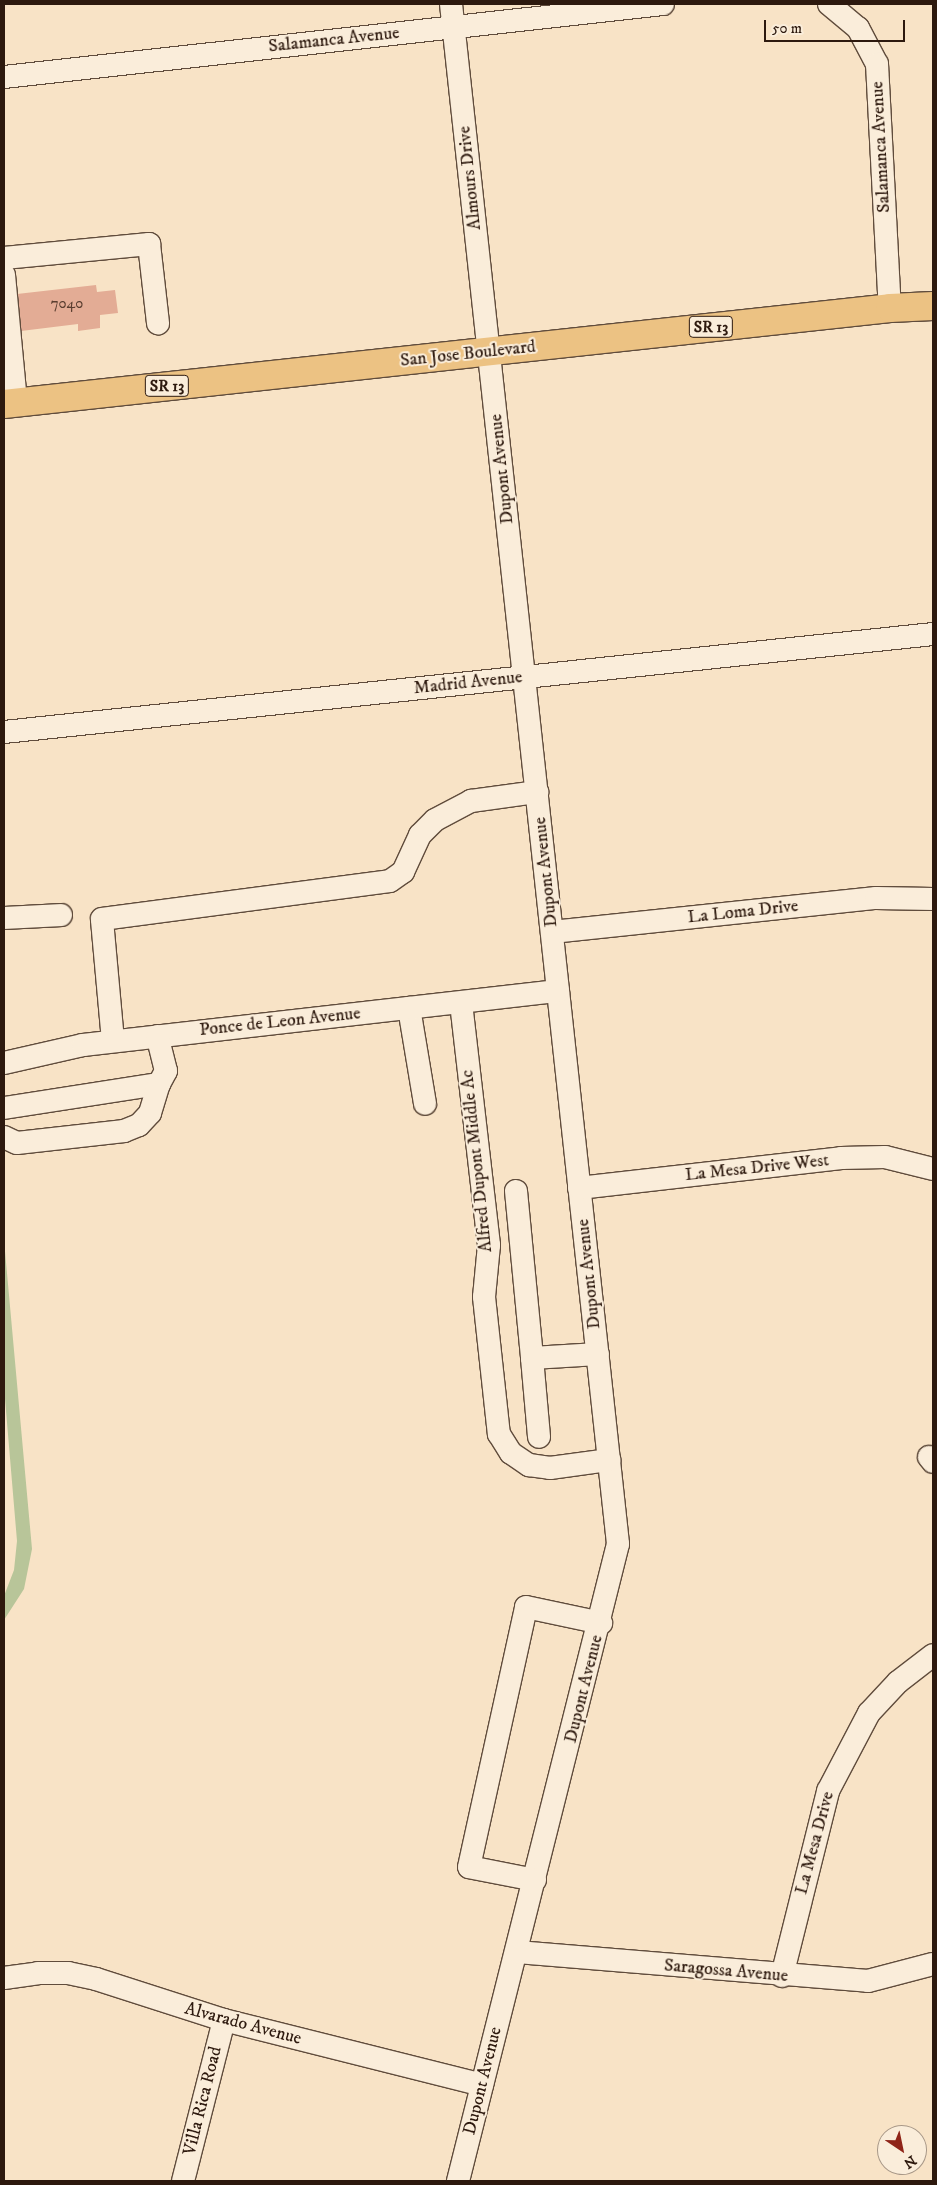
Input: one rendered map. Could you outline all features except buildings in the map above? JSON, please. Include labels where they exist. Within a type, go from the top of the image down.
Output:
[{"type":"main road","name":"San Jose Boulevard","points":[[10,404],[890,308],[933,306]]},
{"type":"street","name":"Almours Drive","points":[[451,4],[488,351]]},
{"type":"street","name":"Salamanca Avenue","points":[[4,77],[664,4]]},
{"type":"street","name":"Salamanca Avenue","points":[[829,4],[858,28],[877,64],[890,308]]},
{"type":"street","points":[[4,258],[148,244],[158,323]]},
{"type":"street","points":[[4,276],[10,404]]},
{"type":"street","name":"Dupont Avenue","points":[[458,2181],[600,1623],[618,1544],[488,351]]},
{"type":"street","name":"Madrid Avenue","points":[[4,732],[933,634]]},
{"type":"street","points":[[113,1041],[102,919],[390,881],[403,872],[420,835],[435,820],[471,801],[537,792]]},
{"type":"street","name":"La Loma Drive","points":[[552,932],[876,898],[933,899]]},
{"type":"street","points":[[4,918],[61,915]]},
{"type":"street","name":"Ponce de Leon Avenue","points":[[4,1063],[113,1041],[558,991]]},
{"type":"street","name":"Alfred Dupont Middle Ac","points":[[461,1003],[489,1245],[484,1297],[499,1434],[511,1453],[529,1465],[550,1468],[609,1460]]},
{"type":"street","points":[[409,1008],[424,1104]]},
{"type":"street","points":[[4,1137],[17,1143],[124,1131],[139,1125],[150,1113],[159,1084],[166,1071],[157,1036]]},
{"type":"street","points":[[4,1108],[159,1084]]},
{"type":"street","name":"La Mesa Drive West","points":[[580,1188],[841,1158],[885,1156],[933,1169]]},
{"type":"street","points":[[516,1191],[539,1437]]},
{"type":"street","points":[[532,1358],[598,1354]]},
{"type":"street","points":[[535,1880],[469,1867],[526,1607],[600,1623]]},
{"type":"street","name":"La Mesa Drive","points":[[782,1976],[828,1790],[870,1713],[898,1682],[933,1655]]},
{"type":"street","name":"Saragossa Avenue","points":[[517,1952],[782,1976],[868,1981],[933,1964]]},
{"type":"street","name":"Alvarado Avenue","points":[[4,1978],[38,1973],[68,1973],[96,1979],[147,1998],[224,2020],[482,2085]]},
{"type":"street","name":"Villa Rica Road","points":[[183,2181],[224,2020]]},
{"type":"green space","points":[[4,1240],[32,1549],[24,1589],[4,1620],[4,1596],[14,1570],[17,1541],[4,1387]]}]
